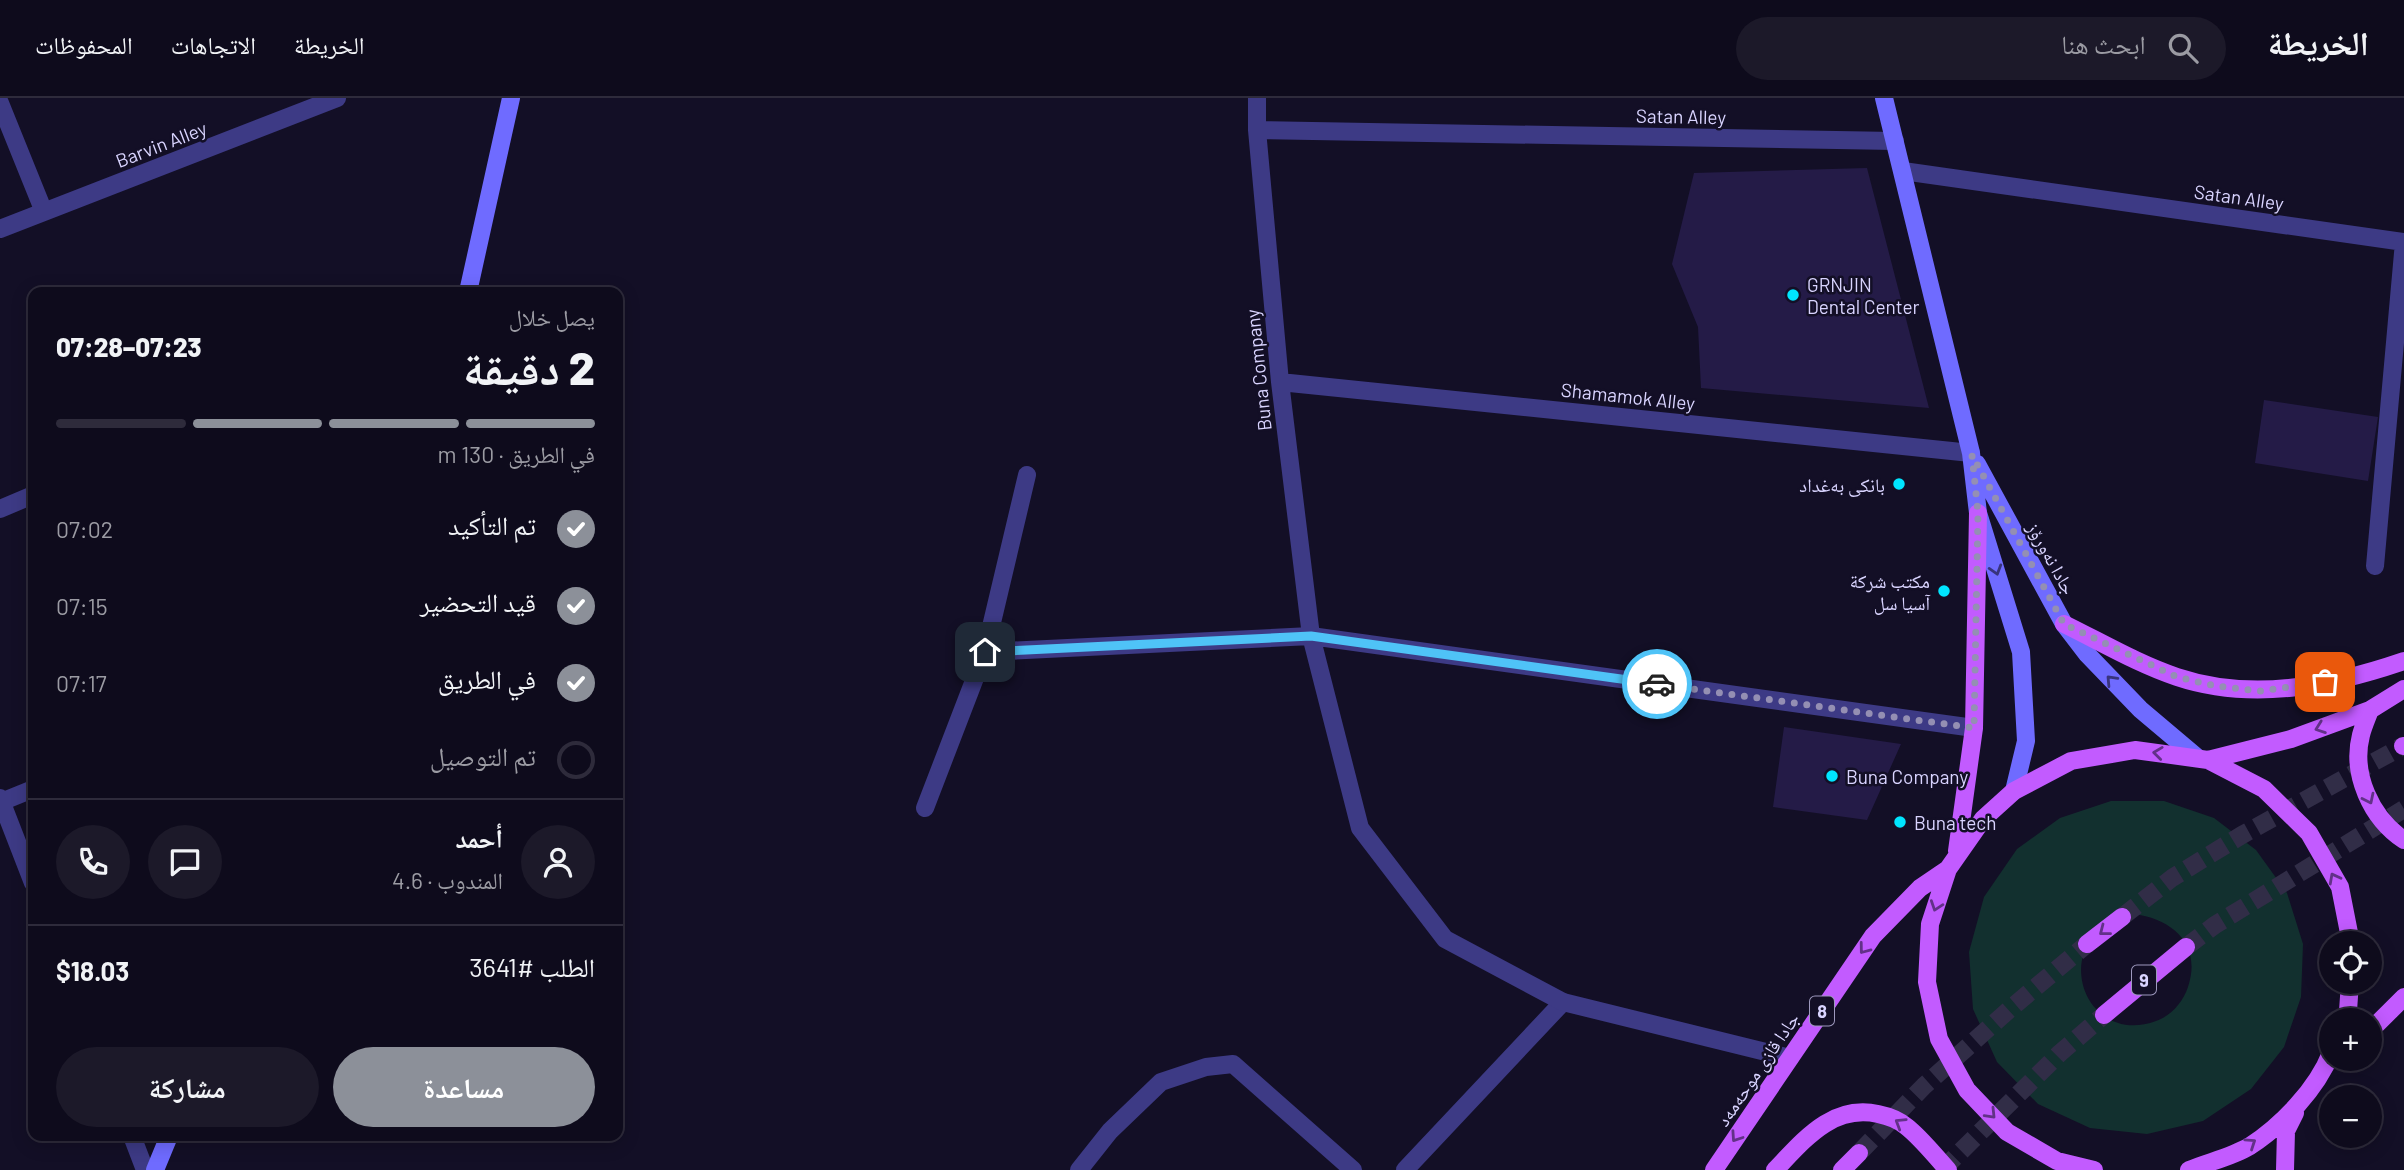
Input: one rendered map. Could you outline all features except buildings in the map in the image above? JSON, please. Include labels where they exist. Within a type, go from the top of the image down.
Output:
[{"type":"main road","points":[[1978,513],[1974,728],[1953,861],[1930,924],[1927,982],[1939,1039],[1967,1090],[2007,1132],[2057,1161],[2094,1170]]},
{"type":"main road","points":[[2064,624],[2177,677],[2260,691],[2304,687],[2367,674],[2404,661]]},
{"type":"main road","points":[[2203,759],[2291,739],[2370,709],[2404,689]]},
{"type":"main road","points":[[2370,709],[2360,737],[2359,766],[2365,794],[2380,819],[2404,839]]},
{"type":"main road","points":[[1953,861],[1983,820],[2014,791],[2071,761],[2135,750],[2203,759],[2264,789],[2309,833],[2340,887],[2349,931]]},
{"type":"main road","name":"جادا قازی موحەمەد","points":[[1714,1170],[1873,936],[1920,888],[1953,861]]},
{"type":"main road","points":[[2087,944],[2122,917]]},
{"type":"main road","name":"9","points":[[2104,1015],[2186,947]]},
{"type":"main road","points":[[2382,1019],[2404,997]]},
{"type":"main road","points":[[2285,1170],[2286,1131],[2301,1103],[2324,1071]]},
{"type":"main road","points":[[2189,1170],[2249,1147],[2301,1103]]},
{"type":"main road","points":[[1775,1170],[1826,1121],[1867,1111],[1888,1115],[1906,1125],[1948,1170]]},
{"type":"main road","points":[[1842,1170],[1859,1153]]},
{"type":"street","name":"Barvin Alley","points":[[0,229],[337,98]]},
{"type":"street","points":[[469,287],[512,98]]},
{"type":"street","name":"Buna Company","points":[[1257,98],[1257,130],[1280,382],[1311,636],[1360,828],[1445,939],[1563,1002],[1790,1058]]},
{"type":"street","name":"جادا نەورۆز","points":[[1884,98],[1971,454],[1978,513],[2021,652],[2026,741],[2014,791]]},
{"type":"street","points":[[0,103],[44,212]]},
{"type":"street","name":"Satan Alley","points":[[1257,130],[1895,141]]},
{"type":"street","name":"Satan Alley","points":[[1903,171],[2404,242]]},
{"type":"street","points":[[2375,566],[2404,242]]},
{"type":"street","name":"Shamamok Alley","points":[[1280,382],[1971,454]]},
{"type":"street","name":"جادا نەورۆز","points":[[1971,454],[2064,624],[2113,683],[2140,709],[2203,759]]},
{"type":"street","points":[[925,808],[985,652],[1027,475]]},
{"type":"street","points":[[0,509],[28,497]]},
{"type":"street","points":[[985,652],[1311,636],[1974,728]]},
{"type":"street","points":[[28,791],[1,800],[28,870]]},
{"type":"street","points":[[1405,1170],[1563,1002]]},
{"type":"street","points":[[1079,1170],[1110,1131],[1161,1082],[1206,1067],[1233,1064],[1353,1170]]},
{"type":"street","points":[[134,1141],[145,1170]]},
{"type":"street","points":[[155,1170],[167,1141]]},
{"type":"green space","points":[[2111,801],[2164,801],[2214,818],[2256,850],[2287,893],[2303,944],[2301,997],[2284,1047],[2251,1089],[2203,1121],[2147,1134],[2090,1128],[2038,1104],[1997,1062],[1973,1009],[1969,952],[1984,897],[2017,849],[2060,818]],"holes":[[[2134,914],[2172,928],[2181,937],[2191,959],[2191,972],[2186,993],[2171,1012],[2156,1021],[2130,1025],[2109,1019],[2093,1005],[2083,986],[2081,964],[2089,943],[2106,925]]]},
{"type":"tunnel","points":[[2122,917],[2172,878],[2242,835],[2403,746]]},
{"type":"tunnel","points":[[2186,947],[2215,925],[2404,809]]},
{"type":"tunnel","points":[[1859,1153],[1924,1086],[2087,944]]},
{"type":"tunnel","points":[[1942,1170],[2060,1053],[2104,1015]]},
{"type":"way so far","points":[[1657,684],[1974,728],[1978,513],[1972,455],[2064,624],[2177,677],[2216,686],[2260,691],[2325,682]]},
{"type":"place","name":"GRNJIN Dental Center","points":[[1793,295]]},
{"type":"place","name":"بانکی بەغداد","points":[[1899,484]]},
{"type":"place","name":"مكتب شركة آسيا سل","points":[[1944,591]]},
{"type":"place","name":"Buna Company","points":[[1832,776]]},
{"type":"place","name":"Buna tech","points":[[1900,822]]},
{"type":"route","points":[[985,652],[1311,636],[1657,684]]}]
